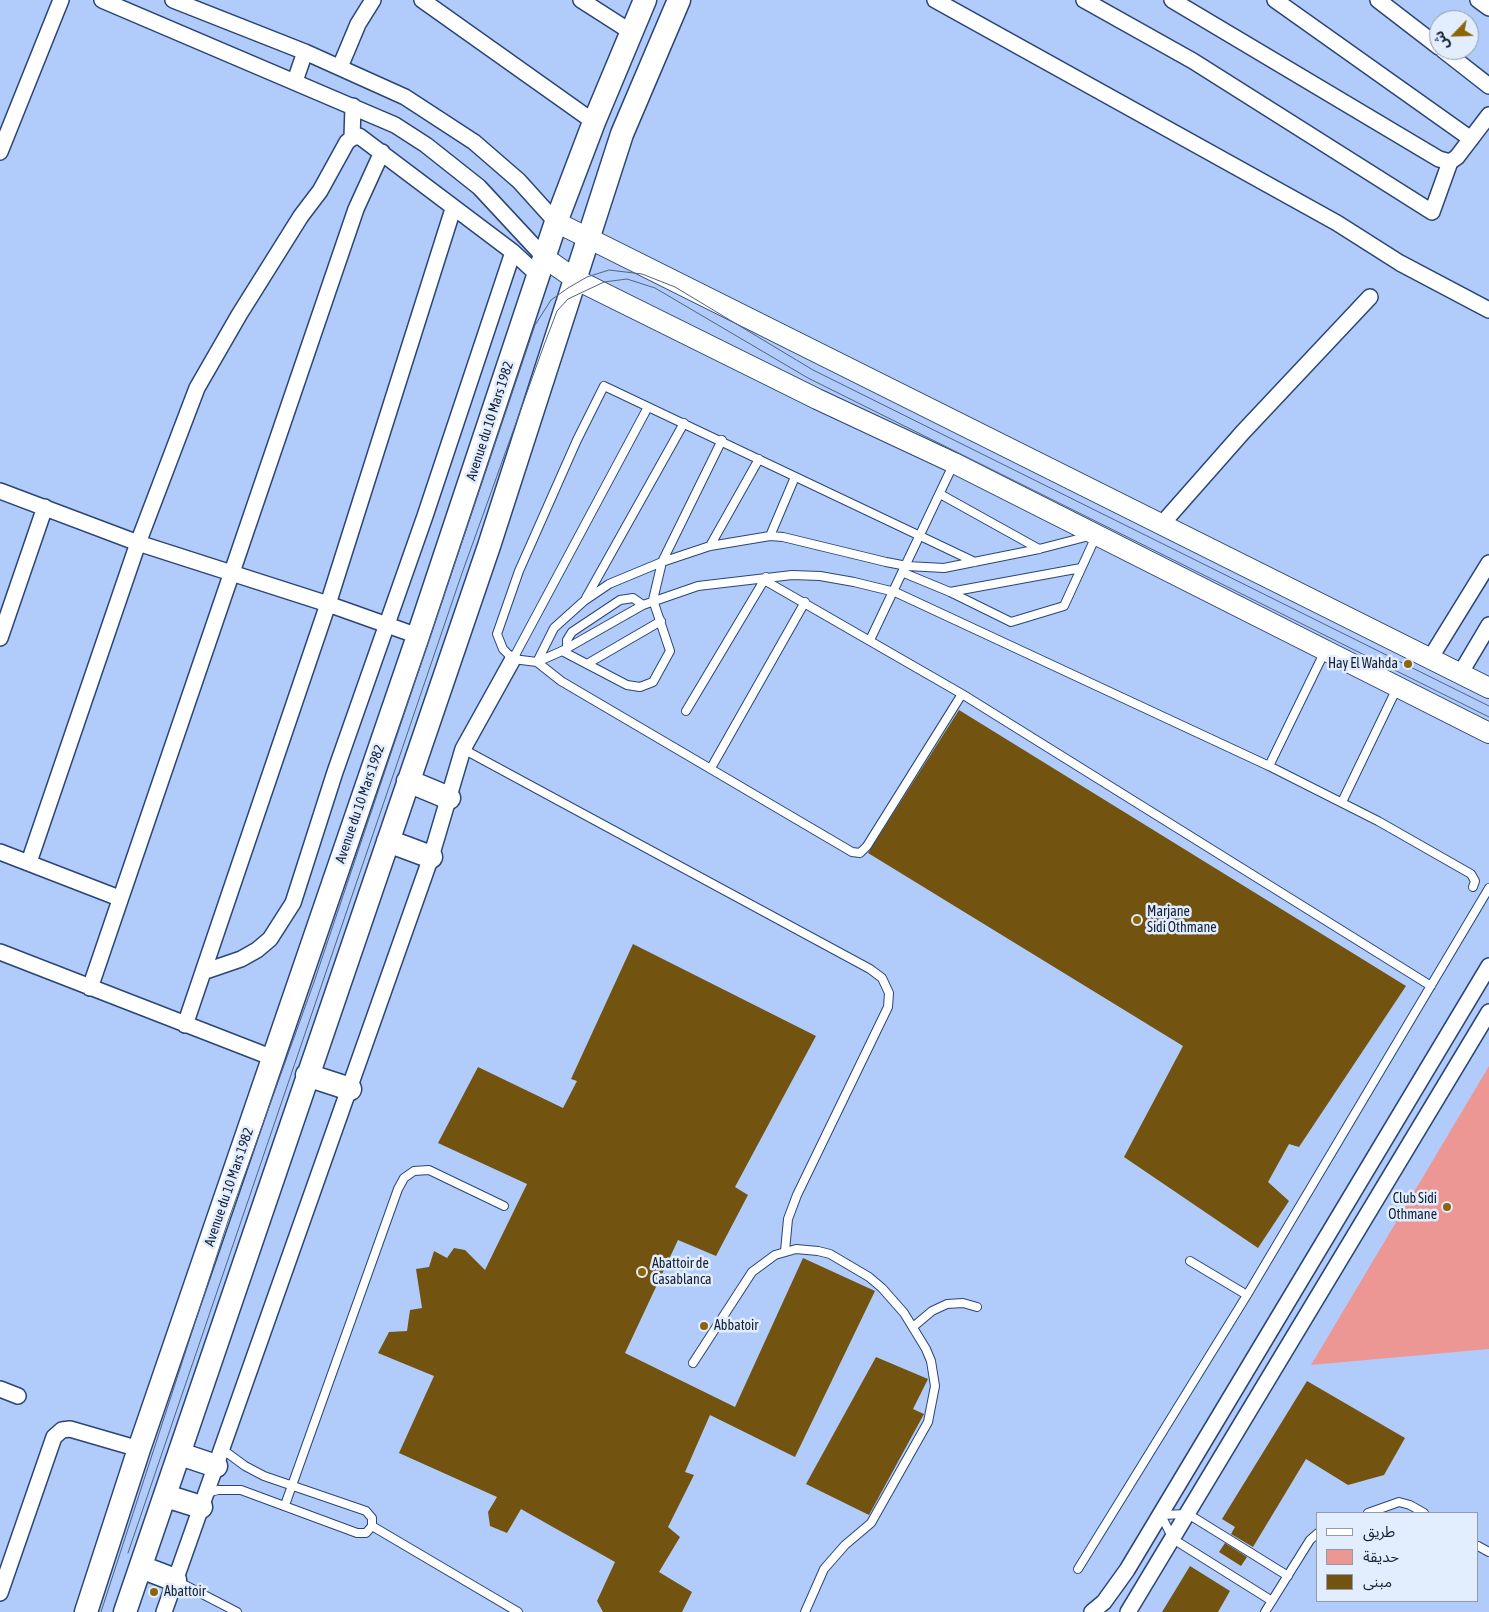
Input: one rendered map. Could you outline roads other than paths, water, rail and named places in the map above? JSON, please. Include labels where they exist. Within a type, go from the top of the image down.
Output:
[{"type":"main road","name":"Avenue du 10 Mars 1982","points":[[86,1612],[139,1449],[418,636],[556,222],[594,122],[645,0]]},
{"type":"main road","points":[[125,1612],[489,546],[622,134],[680,0]]},
{"type":"main road","points":[[408,781],[449,798]]},
{"type":"main road","points":[[388,841],[431,857]]},
{"type":"main road","points":[[307,1075],[350,1089]]},
{"type":"main road","points":[[180,1454],[219,1458]]},
{"type":"main road","points":[[166,1496],[204,1500]]},
{"type":"main road","points":[[141,1567],[175,1580]]},
{"type":"street","points":[[0,152],[3,135],[61,0]]},
{"type":"street","points":[[102,0],[395,125],[457,168],[498,206],[542,267]]},
{"type":"street","points":[[173,0],[305,52],[405,97],[474,142],[512,175],[556,222],[1161,525],[1431,657],[1489,688]]},
{"type":"street","points":[[340,68],[358,24],[373,0]]},
{"type":"street","points":[[422,0],[594,122]]},
{"type":"street","points":[[581,0],[631,32]]},
{"type":"street","points":[[935,0],[1338,223],[1400,263],[1489,310]]},
{"type":"street","points":[[1084,0],[1193,61],[1432,212],[1450,162],[1457,157],[1489,115]]},
{"type":"street","points":[[1172,0],[1440,159],[1450,162]]},
{"type":"street","points":[[1275,0],[1471,139]]},
{"type":"street","points":[[1378,0],[1429,39]]},
{"type":"street","points":[[1478,0],[1489,8]]},
{"type":"street","points":[[295,81],[305,52]]},
{"type":"street","points":[[1456,60],[1489,86]]},
{"type":"street","points":[[29,862],[138,543],[188,412],[206,372],[244,307],[301,216],[320,192],[344,148],[352,138],[354,106]]},
{"type":"street","points":[[352,138],[360,136],[513,252],[542,267],[575,279],[817,399],[954,463],[1326,649],[1489,733]]},
{"type":"street","points":[[90,988],[119,898],[233,573],[356,209],[382,152]]},
{"type":"street","points":[[186,1024],[328,604],[454,209]]},
{"type":"street","points":[[203,972],[241,960],[257,950],[270,939],[293,903],[513,252]]},
{"type":"street","points":[[1161,525],[1243,432],[1370,297]]},
{"type":"street","points":[[0,491],[138,543],[328,604],[418,636]]},
{"type":"street","points":[[0,638],[45,507]]},
{"type":"street","points":[[1431,657],[1489,563]]},
{"type":"street","points":[[1460,674],[1489,625]]},
{"type":"street","points":[[164,1612],[431,857],[464,749],[513,659]]},
{"type":"street","points":[[0,852],[119,898]]},
{"type":"street","points":[[0,952],[273,1058]]},
{"type":"street","points":[[1092,1612],[1115,1589],[1161,1515],[1489,966]]},
{"type":"street","points":[[1128,1612],[1489,1012]]},
{"type":"street","points":[[0,1389],[18,1396]]},
{"type":"street","points":[[0,1593],[54,1438],[62,1430],[70,1429],[139,1449]]},
{"type":"lane","points":[[975,562],[919,537],[722,440],[604,386],[577,440],[523,563],[497,634],[503,649],[513,659],[537,662],[564,650],[653,600],[698,586],[765,578],[820,576],[895,592],[1269,766],[1342,802],[1472,874],[1475,881],[1473,888]]},
{"type":"lane","points":[[513,659],[648,407]]},
{"type":"lane","points":[[584,601],[684,423]]},
{"type":"lane","points":[[564,650],[633,687],[646,686],[653,682],[670,651],[653,600],[662,562],[722,440]]},
{"type":"lane","points":[[710,546],[758,459]]},
{"type":"lane","points":[[870,640],[895,592],[954,463]]},
{"type":"lane","points":[[770,536],[795,477]]},
{"type":"lane","points":[[940,494],[1040,549]]},
{"type":"lane","points":[[537,662],[554,628],[584,601],[609,584],[662,562],[710,546],[770,536],[783,537],[905,570],[1011,622],[1064,606],[1097,534]]},
{"type":"lane","points":[[905,570],[944,568],[1040,549],[1097,534]]},
{"type":"lane","points":[[950,592],[1081,568]]},
{"type":"lane","points":[[765,578],[962,694],[1431,986]]},
{"type":"lane","points":[[686,711],[765,578]]},
{"type":"lane","points":[[564,650],[572,632],[620,600],[632,598],[643,605]]},
{"type":"lane","points":[[711,768],[805,602]]},
{"type":"lane","points":[[587,664],[661,621]]},
{"type":"lane","points":[[1269,766],[1326,649]]},
{"type":"lane","points":[[537,662],[561,681],[852,852],[860,853],[867,846],[962,694]]},
{"type":"lane","points":[[1342,802],[1398,686]]},
{"type":"lane","points":[[464,749],[861,964],[882,978],[889,993],[888,1007],[797,1195],[788,1220],[785,1251]]},
{"type":"lane","points":[[1078,1569],[1247,1295],[1489,888]]},
{"type":"lane","points":[[285,1505],[398,1189],[404,1178],[414,1171],[429,1170],[504,1206]]},
{"type":"lane","points":[[693,1363],[752,1272],[763,1262],[785,1251],[806,1249],[818,1251],[856,1268],[882,1288],[904,1313],[926,1349],[934,1374],[934,1398],[928,1422],[871,1524],[845,1545],[824,1569],[806,1612]]},
{"type":"lane","points":[[1190,1261],[1247,1295]]},
{"type":"lane","points":[[913,1327],[932,1312],[947,1304],[963,1303],[978,1307]]},
{"type":"lane","points":[[204,1500],[218,1490],[241,1490],[357,1533],[366,1533],[372,1526],[372,1518],[366,1511],[292,1486],[219,1458]]},
{"type":"lane","points":[[1371,1512],[1399,1502],[1410,1505],[1422,1512]]},
{"type":"lane","points":[[1272,1601],[1173,1539],[1161,1515],[1188,1514],[1288,1576]]},
{"type":"lane","points":[[372,1526],[518,1612]]},
{"type":"lane","points":[[1266,1612],[1310,1540],[1316,1535]]},
{"type":"lane","points":[[175,1580],[237,1612]]},
{"type":"tram line","points":[[101,1612],[228,1221],[314,982],[535,325],[551,300],[568,288],[587,277],[609,270],[642,274],[675,287],[813,370],[1489,706]]},
{"type":"tram line","points":[[128,1553],[461,576],[557,311],[568,299],[604,282],[627,279],[655,288],[808,378],[1489,717]]},
{"type":"place","name":"Hay El Wahda","points":[[1408,664]]},
{"type":"place","name":"Marjane Sidi Othmane","points":[[1137,920]]},
{"type":"place","name":"Club Sidi Othmane","points":[[1447,1207]]},
{"type":"place","name":"Abattoir de Casablanca","points":[[642,1272]]},
{"type":"place","name":"Abbatoir","points":[[704,1326]]},
{"type":"place","name":"Abattoir","points":[[154,1592]]}]
